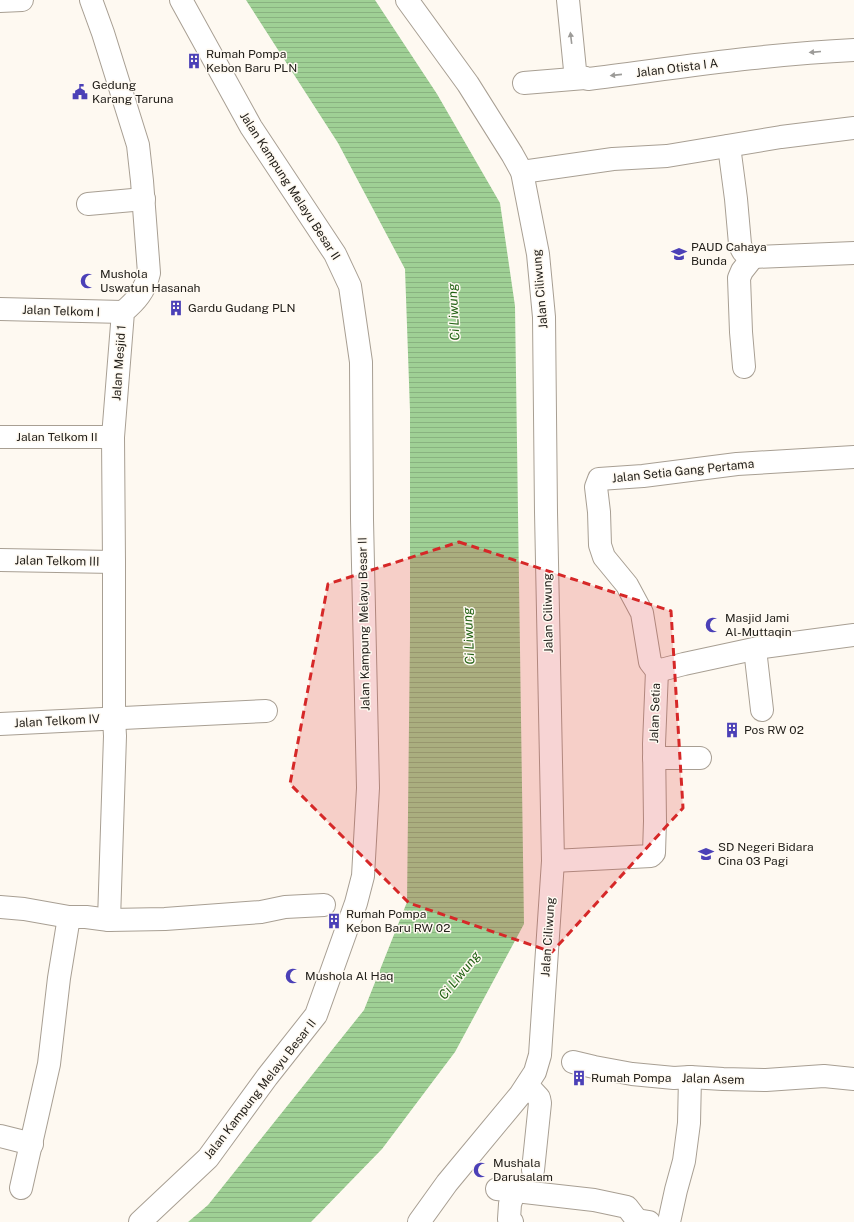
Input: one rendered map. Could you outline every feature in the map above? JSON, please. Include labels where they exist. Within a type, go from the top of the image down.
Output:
[{"type":"street","points":[[0,1],[22,0]]},
{"type":"street","name":"Jalan Mesjid 1","points":[[91,0],[103,33],[138,145],[144,199],[149,273],[146,285],[133,304],[123,312],[113,437],[115,736],[109,920]]},
{"type":"street","name":"Jalan Kampung Melayu Besar II","points":[[140,1222],[208,1158],[267,1077],[316,1016],[356,903],[363,876],[368,788],[362,520],[361,362],[350,286],[335,254],[250,127],[181,0]]},
{"type":"street","name":"Jalan Ciliwung","points":[[407,0],[468,84],[522,172],[538,254],[544,317],[546,520],[553,861],[540,1055],[535,1072],[515,1101],[447,1183],[419,1222]]},
{"type":"street","points":[[568,0],[575,70],[577,75],[585,78]]},
{"type":"street","name":"Jalan Otista I A","points":[[524,83],[611,76],[769,57],[854,50]]},
{"type":"street","points":[[522,172],[605,160],[667,156],[781,137],[854,128]]},
{"type":"street","points":[[729,146],[740,244],[742,251],[746,255],[753,257],[854,253]]},
{"type":"street","points":[[88,204],[144,199]]},
{"type":"street","points":[[744,368],[739,278],[742,271],[753,257]]},
{"type":"street","name":"Jalan Telkom I","points":[[0,309],[123,312]]},
{"type":"street","name":"Jalan Telkom II","points":[[0,437],[113,437]]},
{"type":"street","name":"Jalan Setia Gang Pertama","points":[[657,671],[650,662],[642,613],[627,585],[604,557],[600,545],[599,512],[596,487],[599,479],[643,476],[737,464],[854,457]]},
{"type":"street","name":"Jalan Telkom III","points":[[0,560],[114,562]]},
{"type":"street","name":"Jalan Setia","points":[[553,861],[651,856],[654,853],[654,758],[657,671],[755,649],[854,635]]},
{"type":"street","points":[[755,649],[762,710]]},
{"type":"street","name":"Jalan Telkom IV","points":[[0,724],[266,711]]},
{"type":"street","points":[[654,758],[700,758]]},
{"type":"street","points":[[0,907],[109,920],[165,919],[261,912],[285,907],[324,905]]},
{"type":"street","points":[[21,1188],[49,1064],[59,978],[69,916]]},
{"type":"street","name":"Jalan Asem","points":[[573,1062],[632,1074],[674,1078],[690,1077],[766,1080],[824,1076],[854,1078]]},
{"type":"street","points":[[669,1222],[684,1161],[689,1123],[690,1077]]},
{"type":"street","points":[[527,1085],[539,1098],[540,1103],[533,1170]]},
{"type":"street","points":[[0,1136],[32,1144]]},
{"type":"street","points":[[512,1222],[510,1219],[510,1204],[506,1190],[594,1200],[626,1207],[641,1221]]},
{"type":"highlighted area","points":[[459,542],[671,611],[683,808],[552,952],[409,903],[290,784],[328,584]]},
{"type":"water","name":"Ci Liwung","points":[[246,0],[375,0],[437,94],[500,203],[515,306],[524,924],[455,1052],[382,1149],[311,1222],[188,1222],[208,1205],[364,1010],[407,902],[410,636],[410,411],[405,269],[338,143]]},
{"type":"place","name":"Rumah Pompa Kebon Baru PLN","points":[[194,61]]},
{"type":"place","name":"Gedung Karang Taruna","points":[[80,92]]},
{"type":"place","name":"PAUD Cahaya Bunda","points":[[679,254]]},
{"type":"place","name":"Mushola Uswatun Hasanah","points":[[88,281]]},
{"type":"place","name":"Gardu Gudang PLN","points":[[176,308]]},
{"type":"place","name":"Masjid Jami Al-Muttaqin","points":[[713,625]]},
{"type":"place","name":"Pos RW 02","points":[[732,730]]},
{"type":"place","name":"SD Negeri Bidara Cina 03 Pagi","points":[[706,854]]},
{"type":"place","name":"Rumah Pompa Kebon Baru RW 02","points":[[334,921]]},
{"type":"place","name":"Mushola Al Haq","points":[[293,976]]},
{"type":"place","name":"Rumah Pompa","points":[[579,1078]]},
{"type":"place","name":"Mushala Darusalam","points":[[481,1170]]}]
